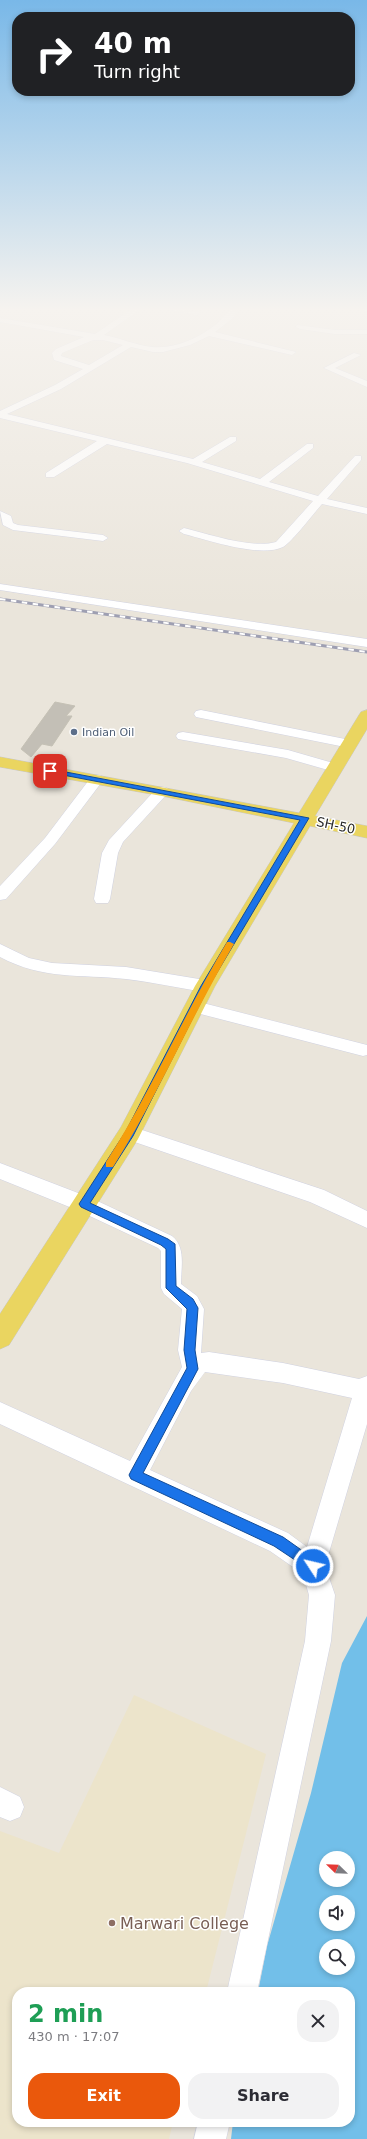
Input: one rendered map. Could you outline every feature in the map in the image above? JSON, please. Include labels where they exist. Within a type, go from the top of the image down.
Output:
[{"type":"main road","points":[[0,1337],[130,1133],[205,986],[367,715]]},
{"type":"main road","name":"SH-50","points":[[0,762],[305,818],[367,832]]},
{"type":"street","points":[[0,415],[15,408]]},
{"type":"street","points":[[0,415],[195,462],[319,500],[367,511]]},
{"type":"street","points":[[195,462],[233,439]]},
{"type":"street","points":[[50,475],[106,440]]},
{"type":"street","points":[[262,482],[310,446]]},
{"type":"street","points":[[184,531],[259,546],[275,547],[280,544],[358,458]]},
{"type":"street","points":[[0,514],[7,518],[4,529],[103,538]]},
{"type":"street","points":[[0,587],[367,643]]},
{"type":"street","points":[[201,714],[350,744]]},
{"type":"street","points":[[183,736],[288,754],[335,768]]},
{"type":"street","points":[[0,895],[50,841],[97,779]]},
{"type":"street","points":[[102,899],[110,853],[116,840],[162,791]]},
{"type":"street","points":[[0,950],[24,963],[45,968],[126,973],[205,986]]},
{"type":"street","points":[[195,1007],[363,1050]]},
{"type":"street","points":[[130,1133],[317,1196],[367,1220]]},
{"type":"street","points":[[0,1171],[84,1204],[165,1242],[171,1247],[171,1288],[190,1302],[193,1308],[189,1350],[193,1369]]},
{"type":"street","points":[[135,1475],[183,1384],[193,1369],[200,1363],[209,1362],[283,1373],[366,1388],[313,1566],[322,1595],[318,1641],[243,1987]]},
{"type":"street","points":[[0,1413],[279,1542],[313,1566]]},
{"type":"street","points":[[210,2139],[213,2127]]},
{"type":"shaded area","name":"Marwari College","points":[[134,1695],[266,1754],[207,1987],[12,1987],[12,2127],[172,2127],[169,2139],[0,2139],[0,1831],[59,1853]]},
{"type":"water","points":[[367,1616],[367,2139],[231,2139],[232,2127],[355,2127],[355,1987],[259,1987],[267,1946],[311,1793],[342,1663]]},
{"type":"building","points":[[55,702],[75,706],[66,716],[72,716],[52,746],[42,744],[31,757],[21,749]]},
{"type":"railway","points":[[0,599],[367,652]]},
{"type":"slow traffic","points":[[109,1165],[130,1133],[205,986],[230,944]]},
{"type":"place","name":"Indian Oil","points":[[74,732]]},
{"type":"place","name":"Marwari College","points":[[112,1923]]},
{"type":"route","points":[[50,771],[305,818],[205,986],[130,1133],[84,1204],[165,1242],[171,1247],[173,1259],[170,1274],[171,1288],[178,1295],[190,1302],[193,1308],[189,1350],[193,1369],[183,1384],[135,1475],[279,1542],[313,1566]]}]
